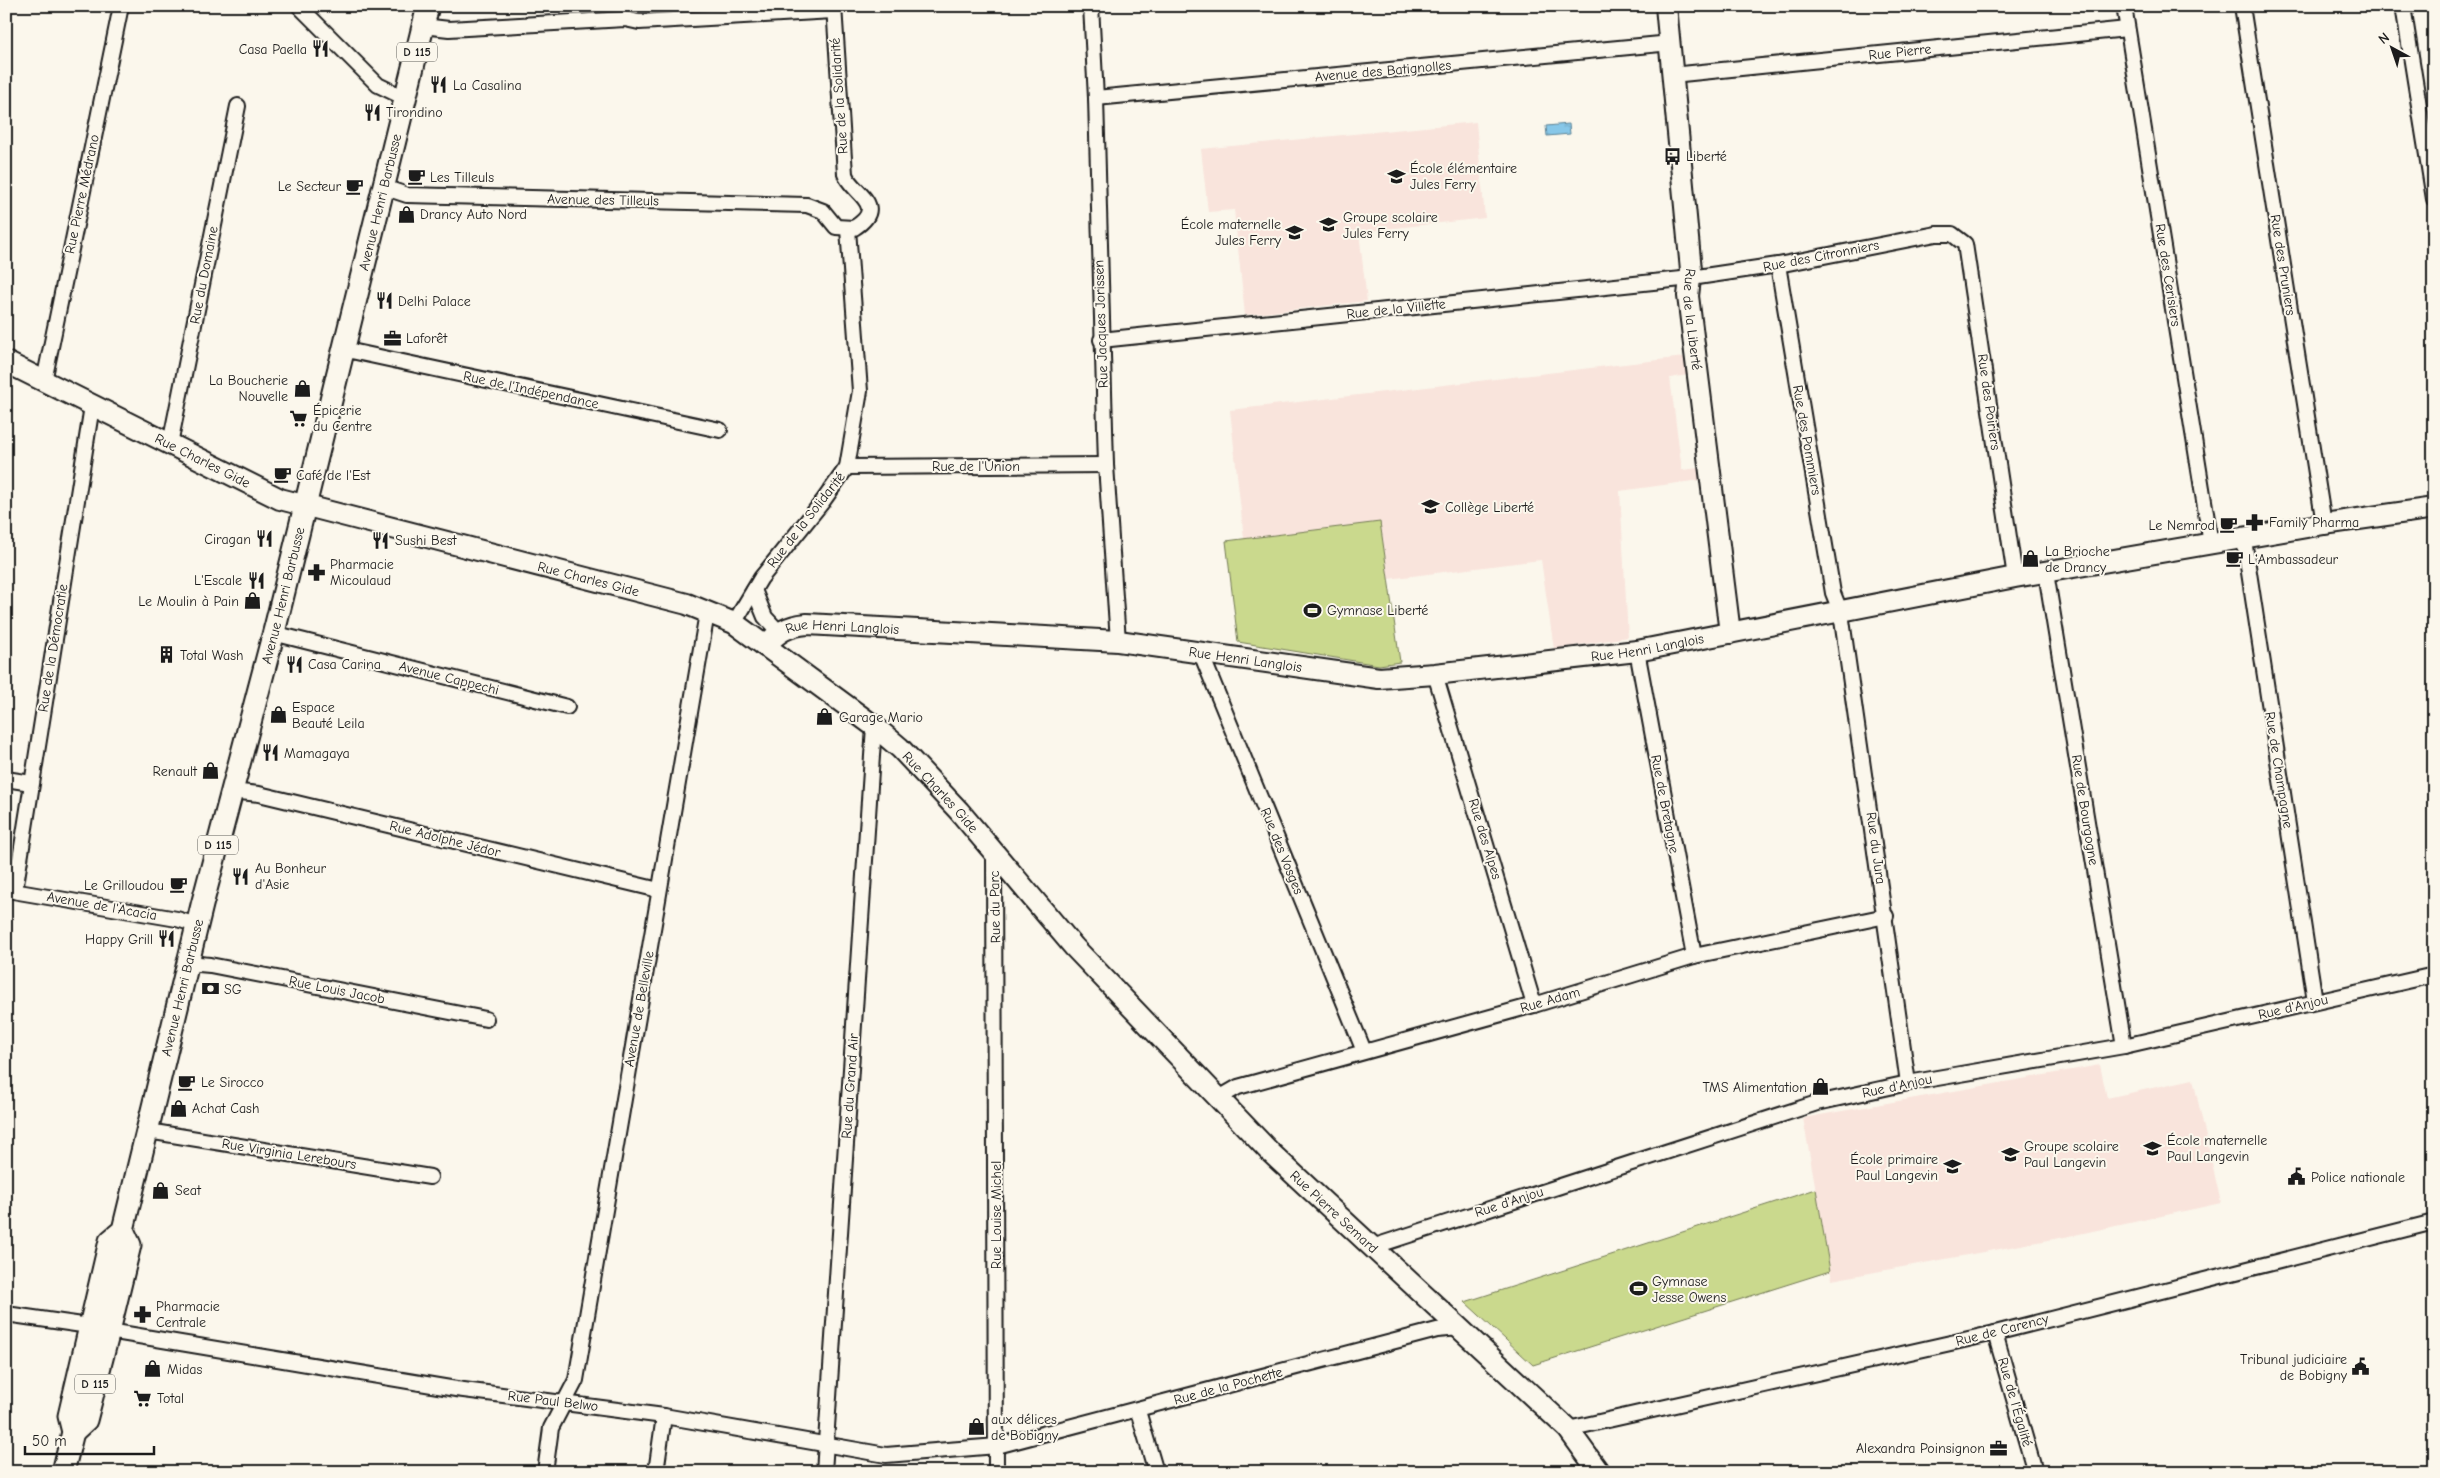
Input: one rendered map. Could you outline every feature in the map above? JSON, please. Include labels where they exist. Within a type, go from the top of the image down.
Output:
[{"type":"main road","name":"Avenue Henri Barbusse","points":[[122,1230],[148,1131],[197,925],[273,633],[425,16]]},
{"type":"main road","name":"D 115","points":[[63,1472],[73,1432],[69,1416],[89,1326],[110,1241],[122,1230],[130,1245],[86,1420],[73,1432]]},
{"type":"main road","points":[[89,1326],[109,1331]]},
{"type":"street","name":"Rue Pierre Médrano","points":[[44,381],[121,6]]},
{"type":"street","points":[[299,6],[378,85],[405,98]]},
{"type":"street","name":"Rue Jacques Jorissen","points":[[1091,6],[1096,98],[1101,340],[1106,465],[1118,641]]},
{"type":"street","name":"Rue de la Liberté","points":[[1666,6],[1671,43],[1672,75],[1691,278],[1688,296],[1730,633]]},
{"type":"street","name":"Rue des Cerisiers","points":[[2124,6],[2212,544]]},
{"type":"street","name":"Rue des Pruniers","points":[[2242,6],[2324,524]]},
{"type":"street","points":[[2403,6],[2434,199]]},
{"type":"street","points":[[425,16],[449,29],[625,19],[639,22],[833,9]]},
{"type":"street","name":"Rue de la Solidarité","points":[[734,623],[761,578],[823,501],[847,467],[860,390],[848,229],[860,224],[867,213],[867,200],[851,184],[845,174],[833,9]]},
{"type":"street","name":"Rue Pierre","points":[[1672,75],[2127,29]]},
{"type":"street","name":"Avenue des Batignolles","points":[[1096,98],[1671,43]]},
{"type":"street","name":"Rue du Domaine","points":[[170,444],[238,106]]},
{"type":"street","name":"Avenue des Tilleuls","points":[[383,186],[407,195],[807,205],[823,211],[836,227],[848,229]]},
{"type":"street","name":"Rue des Citronniers","points":[[1691,278],[1778,265],[1936,234],[1952,234]]},
{"type":"street","name":"Rue des Poiriers","points":[[1952,234],[1965,244],[2015,578]]},
{"type":"street","name":"Rue des Pommiers","points":[[1778,265],[1833,593],[1841,613]]},
{"type":"street","name":"Rue de la Villette","points":[[1101,340],[1691,278]]},
{"type":"street","name":"Rue de l'Indépendance","points":[[342,350],[720,430]]},
{"type":"street","name":"Rue Charles Gide","points":[[6,362],[275,496],[649,594],[707,612],[734,623],[874,726],[929,778],[1074,947]]},
{"type":"street","name":"Rue de la Démocratie","points":[[11,890],[31,783],[92,406]]},
{"type":"street","name":"Rue de l'Union","points":[[847,467],[1106,465]]},
{"type":"street","points":[[2433,508],[2434,512]]},
{"type":"street","name":"Rue Henri Langlois","points":[[765,646],[778,631],[792,625],[806,624],[1118,641],[1200,651],[1379,678],[1435,674],[1637,651],[2015,578],[2244,540],[2324,524],[2433,508]]},
{"type":"street","name":"Rue de Champagne","points":[[2244,540],[2315,1001]]},
{"type":"street","name":"Rue de Bourgogne","points":[[2046,573],[2124,1046]]},
{"type":"street","points":[[754,590],[765,617],[778,631]]},
{"type":"street","name":"Avenue de Belleville","points":[[546,1472],[551,1428],[576,1380],[707,612]]},
{"type":"street","name":"Rue du Jura","points":[[1841,613],[1886,916],[1908,1083]]},
{"type":"street","name":"Avenue Cappechi","points":[[273,633],[567,707]]},
{"type":"street","name":"Rue des Vosges","points":[[1200,651],[1364,1051]]},
{"type":"street","name":"Rue de Bretagne","points":[[1637,651],[1694,956]]},
{"type":"street","name":"Rue des Alpes","points":[[1435,674],[1534,1005]]},
{"type":"street","name":"Rue du Grand Air","points":[[824,1472],[824,1446],[874,726]]},
{"type":"street","points":[[6,779],[31,783]]},
{"type":"street","name":"Rue Adolphe Jédor","points":[[231,792],[259,794],[659,890]]},
{"type":"street","name":"Rue du Parc","points":[[994,854],[996,959]]},
{"type":"street","name":"Avenue de l'Acacia","points":[[11,890],[177,919],[197,925]]},
{"type":"street","name":"Rue Adam","points":[[1219,1098],[1238,1087],[1534,1005],[1694,956],[1886,916]]},
{"type":"street","name":"Rue Pierre Semard","points":[[1074,947],[1270,1152],[1568,1428],[1599,1472]]},
{"type":"street","name":"Rue Louise Michel","points":[[996,959],[996,1472]]},
{"type":"street","name":"Rue Louis Jacob","points":[[188,963],[210,965],[486,1019]]},
{"type":"street","name":"Rue d'Anjou","points":[[1372,1247],[1817,1103],[1908,1083],[2124,1046],[2434,975]]},
{"type":"street","name":"Rue Virginia Lerebours","points":[[148,1131],[430,1177]]},
{"type":"street","name":"Rue de Carency","points":[[1568,1428],[1995,1333],[2434,1222]]},
{"type":"street","points":[[6,1314],[89,1326]]},
{"type":"street","name":"Rue de la Pochette","points":[[997,1446],[1138,1411],[1437,1330],[1460,1328]]},
{"type":"street","name":"Rue Paul Belwo","points":[[109,1331],[456,1389],[664,1416],[824,1446],[886,1455],[917,1454],[997,1446]]},
{"type":"street","name":"Rue de l'Égalité","points":[[1995,1333],[2035,1472]]},
{"type":"street","points":[[1138,1411],[1156,1472]]},
{"type":"street","points":[[656,1472],[664,1416]]},
{"type":"shaded area","name":"Groupe scolaire Jules Ferry","points":[[1476,122],[1485,218],[1359,232],[1367,301],[1245,315],[1234,210],[1208,212],[1201,149]]},
{"type":"shaded area","name":"Collège Liberté","points":[[1684,357],[1688,375],[1670,378],[1682,470],[1699,468],[1700,480],[1620,491],[1628,637],[1554,649],[1541,560],[1388,579],[1380,522],[1244,539],[1230,410]]},
{"type":"shaded area","name":"Groupe scolaire Paul Langevin","points":[[2100,1065],[2107,1098],[2193,1079],[2221,1203],[2070,1236],[1832,1280],[1803,1118]]},
{"type":"green space","name":"Gymnase Liberté","points":[[1380,522],[1400,662],[1379,665],[1238,642],[1226,541]]},
{"type":"green space","name":"Gymnase Jesse Owens","points":[[1816,1189],[1830,1271],[1533,1365],[1465,1302]]},
{"type":"water","points":[[1569,124],[1570,134],[1547,136],[1546,126]]},
{"type":"place","name":"Casa Paella","points":[[321,49]]},
{"type":"place","name":"La Casalina","points":[[439,85]]},
{"type":"place","name":"Tirondino","points":[[372,112]]},
{"type":"place","name":"Liberté","points":[[1672,156]]},
{"type":"place","name":"École élémentaire Jules Ferry","points":[[1396,176]]},
{"type":"place","name":"Les Tilleuls","points":[[416,177]]},
{"type":"place","name":"Le Secteur","points":[[355,186]]},
{"type":"place","name":"Drancy Auto Nord","points":[[406,214]]},
{"type":"place","name":"Groupe scolaire Jules Ferry","points":[[1329,225]]},
{"type":"place","name":"École maternelle Jules Ferry","points":[[1295,232]]},
{"type":"place","name":"Delhi Palace","points":[[384,301]]},
{"type":"place","name":"Laforêt","points":[[392,338]]},
{"type":"place","name":"La Boucherie Nouvelle","points":[[302,388]]},
{"type":"place","name":"Épicerie du Centre","points":[[299,418]]},
{"type":"place","name":"Café de l'Est","points":[[282,475]]},
{"type":"place","name":"Collège Liberté","points":[[1431,507]]},
{"type":"place","name":"Family Pharma","points":[[2255,522]]},
{"type":"place","name":"Le Nemrod","points":[[2229,525]]},
{"type":"place","name":"Ciragan","points":[[265,539]]},
{"type":"place","name":"Sushi Best","points":[[381,540]]},
{"type":"place","name":"La Brioche de Drancy","points":[[2031,559]]},
{"type":"place","name":"L'Ambassadeur","points":[[2234,559]]},
{"type":"place","name":"Pharmacie Micoulaud","points":[[316,572]]},
{"type":"place","name":"L'Escale","points":[[256,580]]},
{"type":"place","name":"Le Moulin à Pain","points":[[253,601]]},
{"type":"place","name":"Gymnase Liberté","points":[[1313,610]]},
{"type":"place","name":"Total Wash","points":[[166,655]]},
{"type":"place","name":"Casa Carina","points":[[294,664]]},
{"type":"place","name":"Espace Beauté Leila","points":[[278,715]]},
{"type":"place","name":"Garage Mario","points":[[825,717]]},
{"type":"place","name":"Mamagaya","points":[[270,753]]},
{"type":"place","name":"Renault","points":[[211,771]]},
{"type":"place","name":"Au Bonheur d'Asie","points":[[241,876]]},
{"type":"place","name":"Le Grilloudou","points":[[178,885]]},
{"type":"place","name":"Happy Grill","points":[[167,939]]},
{"type":"place","name":"SG","points":[[210,989]]},
{"type":"place","name":"Le Sirocco","points":[[187,1082]]},
{"type":"place","name":"TMS Alimentation","points":[[1821,1087]]},
{"type":"place","name":"Achat Cash","points":[[178,1108]]},
{"type":"place","name":"École maternelle Paul Langevin","points":[[2153,1148]]},
{"type":"place","name":"Groupe scolaire Paul Langevin","points":[[2010,1154]]},
{"type":"place","name":"École primaire Paul Langevin","points":[[1952,1167]]},
{"type":"place","name":"Police nationale","points":[[2297,1177]]},
{"type":"place","name":"Seat","points":[[161,1190]]},
{"type":"place","name":"Gymnase Jesse Owens","points":[[1638,1289]]},
{"type":"place","name":"Pharmacie Centrale","points":[[142,1314]]},
{"type":"place","name":"Tribunal judiciaire de Bobigny","points":[[2361,1367]]},
{"type":"place","name":"Midas","points":[[153,1369]]},
{"type":"place","name":"Total","points":[[143,1398]]},
{"type":"place","name":"aux délices de Bobigny","points":[[977,1427]]},
{"type":"place","name":"Alexandra Poinsignon","points":[[1999,1448]]}]
